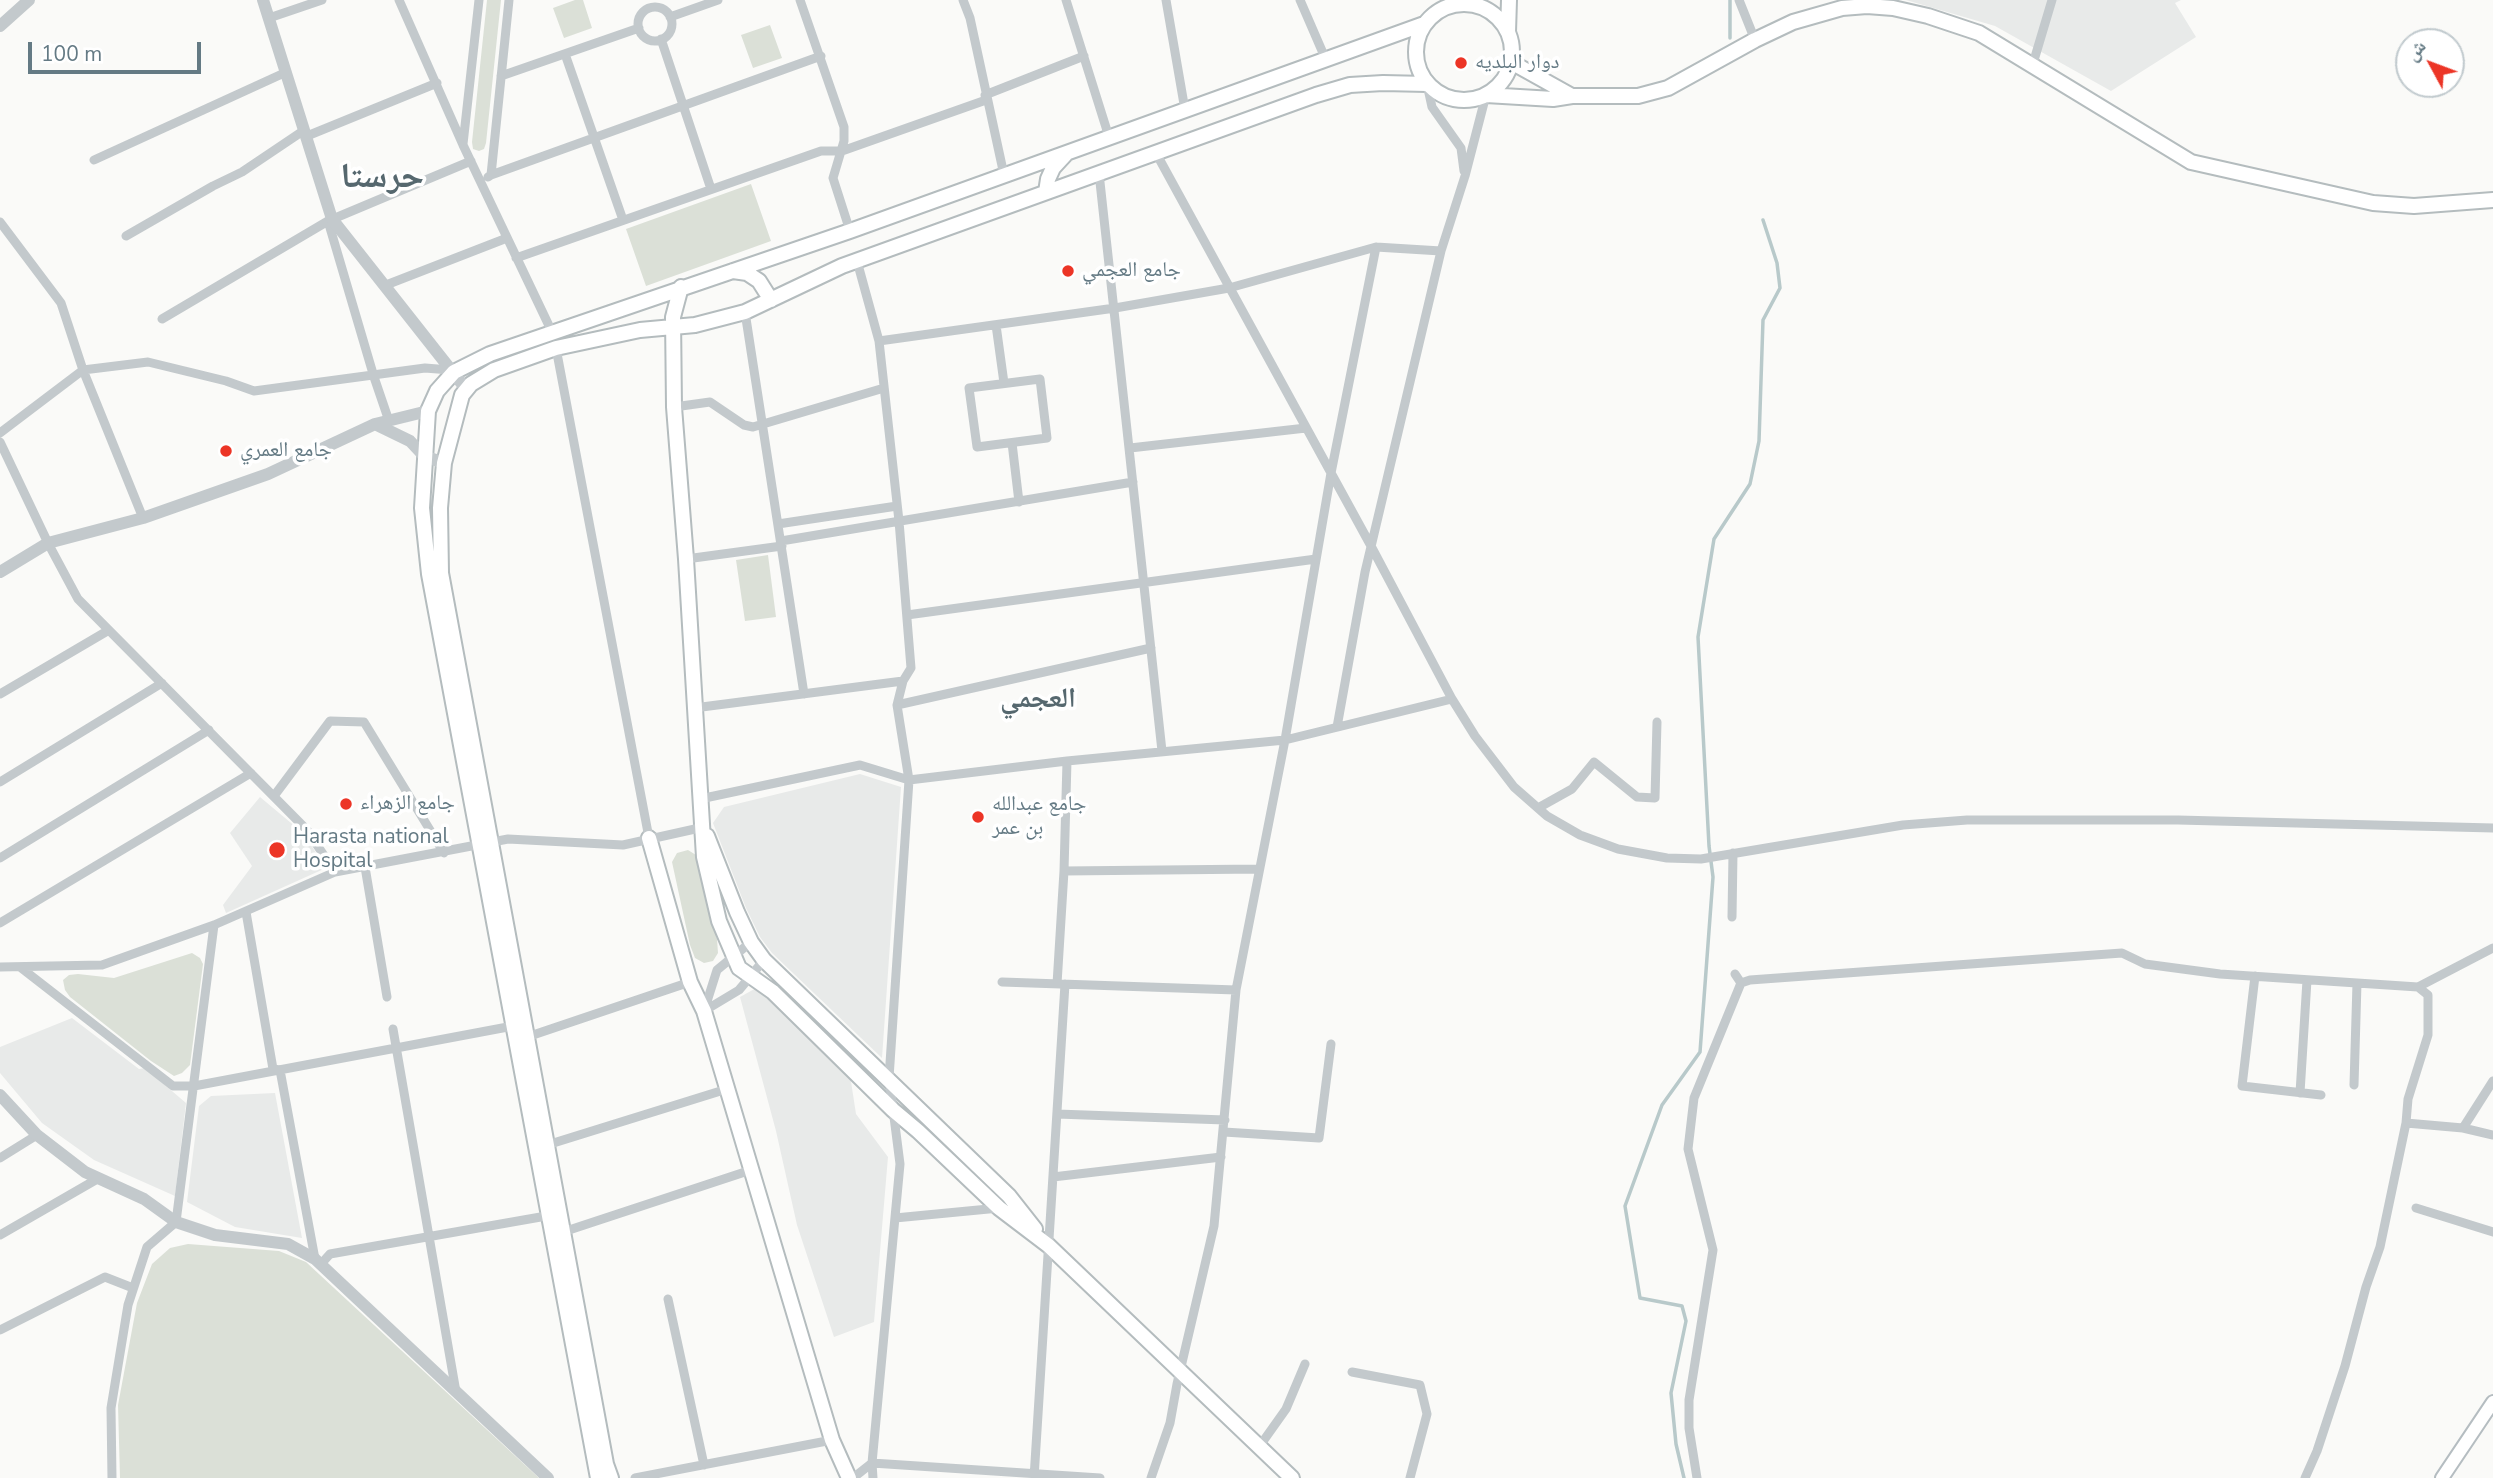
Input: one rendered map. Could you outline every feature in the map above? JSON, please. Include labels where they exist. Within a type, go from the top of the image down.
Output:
[{"type":"main road","points":[[1508,32],[1498,18],[1483,7],[1450,3],[1424,24],[1417,38],[1415,55],[1419,71],[1427,85],[1455,100],[1471,100],[1486,95],[1498,86],[1511,62],[1509,0]]},
{"type":"main road","points":[[1486,95],[1553,99],[1572,96],[1638,96],[1668,88],[1793,22],[1842,8],[1880,7],[1928,16],[1979,33],[2191,162],[2373,203],[2414,206],[2493,200]]},
{"type":"main road","points":[[611,1478],[606,1464],[563,1232],[554,1215],[547,1145],[527,1037],[429,574],[422,508],[424,456],[428,411],[437,391],[454,372],[490,354],[850,231],[1424,24]]},
{"type":"main road","points":[[1511,62],[1572,96]]},
{"type":"main road","points":[[598,1478],[554,1215],[513,1026],[441,573],[440,508],[444,463],[457,408],[466,389],[494,370],[556,348],[640,330],[695,325],[745,312],[810,279],[857,261],[1316,94],[1350,85],[1427,85]]},
{"type":"main road","points":[[1046,192],[1053,168],[1072,150]]},
{"type":"main road","points":[[732,271],[747,273],[759,281],[771,300]]},
{"type":"main road","points":[[681,287],[673,328],[674,407],[704,857],[719,921],[739,968],[773,992],[893,1110],[918,1130],[999,1208],[1049,1246],[1292,1478]]},
{"type":"main road","points":[[704,827],[737,912],[751,942],[764,960],[1009,1196],[1049,1246]]},
{"type":"main road","points":[[649,838],[690,982],[704,1011],[832,1440],[851,1478]]},
{"type":"main road","points":[[2442,1478],[2493,1402]]},
{"type":"street","points":[[0,26],[29,0]]},
{"type":"street","points":[[258,0],[304,134]]},
{"type":"street","points":[[263,0],[389,421]]},
{"type":"street","points":[[269,18],[321,0]]},
{"type":"street","points":[[400,0],[463,145],[552,332]]},
{"type":"street","points":[[463,145],[479,0]]},
{"type":"street","points":[[491,175],[509,0]]},
{"type":"street","points":[[670,17],[718,0]]},
{"type":"street","points":[[800,0],[844,127],[842,151],[833,178],[850,231]]},
{"type":"street","points":[[963,0],[970,18],[1004,175]]},
{"type":"street","points":[[1066,0],[1108,136]]},
{"type":"street","points":[[1166,0],[1185,110]]},
{"type":"street","points":[[1300,0],[1326,60]]},
{"type":"street","points":[[1739,0],[1755,40]]},
{"type":"street","points":[[2032,66],[2052,0]]},
{"type":"street","points":[[649,4],[662,9],[670,17],[671,27],[661,39],[648,39],[639,29],[640,16],[649,4]]},
{"type":"street","points":[[501,76],[639,29]]},
{"type":"street","points":[[661,39],[712,189]]},
{"type":"street","points":[[565,54],[624,220]]},
{"type":"street","points":[[481,183],[491,175],[821,56]]},
{"type":"street","points":[[516,258],[821,151],[842,151],[986,98],[1084,56]]},
{"type":"street","points":[[94,160],[282,74]]},
{"type":"street","points":[[126,236],[242,172],[304,134],[437,83]]},
{"type":"street","points":[[1427,85],[1432,107],[1461,148],[1465,176]]},
{"type":"street","points":[[1337,727],[1371,546],[1441,251],[1465,176],[1486,95]]},
{"type":"street","points":[[1156,153],[1452,699],[1475,736],[1507,778],[1538,808],[1580,835],[1618,849],[1667,858],[1701,859],[1903,825],[1968,820],[2178,820],[2493,828]]},
{"type":"street","points":[[162,320],[330,220],[471,161]]},
{"type":"street","points":[[1100,173],[1162,751]]},
{"type":"street","points":[[330,220],[386,285],[466,389]]},
{"type":"street","points":[[0,222],[61,303],[83,370],[143,518]]},
{"type":"street","points":[[386,285],[507,237]]},
{"type":"street","points":[[879,341],[1115,308],[1229,288],[1376,247],[1441,251]]},
{"type":"street","points":[[1151,1478],[1170,1423],[1214,1226],[1236,990],[1285,740],[1331,474],[1376,247]]},
{"type":"street","points":[[857,261],[879,341],[899,522],[911,668],[903,681],[897,705],[909,780],[888,1078],[900,1164],[872,1464],[873,1478]]},
{"type":"street","points":[[745,312],[804,694]]},
{"type":"street","points":[[996,325],[1004,383]]},
{"type":"street","points":[[556,348],[649,838]]},
{"type":"street","points":[[0,433],[83,370],[148,362],[226,381],[254,391],[374,377],[432,367],[454,372]]},
{"type":"street","points":[[1040,379],[1047,438],[1012,443],[977,447],[969,388],[1040,379]]},
{"type":"street","points":[[674,407],[710,402],[733,415],[744,425],[753,427],[884,388]]},
{"type":"street","points":[[0,572],[48,543],[143,518],[268,474],[376,424],[428,411]]},
{"type":"street","points":[[376,424],[410,440],[424,456],[444,463]]},
{"type":"street","points":[[1130,448],[1306,428]]},
{"type":"street","points":[[0,442],[48,543],[78,598],[307,830],[335,872]]},
{"type":"street","points":[[1012,443],[1019,502]]},
{"type":"street","points":[[686,559],[1133,482]]},
{"type":"street","points":[[778,524],[897,506]]},
{"type":"street","points":[[907,615],[1316,559]]},
{"type":"street","points":[[0,694],[109,630]]},
{"type":"street","points":[[897,705],[1151,648]]},
{"type":"street","points":[[694,708],[903,681]]},
{"type":"street","points":[[0,782],[162,683]]},
{"type":"street","points":[[700,799],[860,765],[909,780],[1067,761],[1285,740],[1452,699]]},
{"type":"street","points":[[274,796],[330,722],[365,722],[444,853]]},
{"type":"street","points":[[1538,808],[1572,789],[1594,762],[1637,797],[1655,798],[1657,722]]},
{"type":"street","points":[[0,858],[209,730]]},
{"type":"street","points":[[1034,1476],[1057,1114],[1067,761]]},
{"type":"street","points":[[0,923],[251,773]]},
{"type":"street","points":[[0,967],[102,965],[214,925],[335,872],[508,839],[623,845],[704,827]]},
{"type":"street","points":[[1732,918],[1733,853]]},
{"type":"street","points":[[365,867],[387,997]]},
{"type":"street","points":[[1064,871],[1259,869]]},
{"type":"street","points":[[246,912],[273,1069],[279,1070]]},
{"type":"street","points":[[112,1478],[111,1408],[128,1305],[147,1247],[176,1222],[214,925]]},
{"type":"street","points":[[704,1011],[717,970],[751,942]]},
{"type":"street","points":[[1698,1478],[1689,1428],[1689,1400],[1713,1250],[1688,1149],[1694,1098],[1735,992],[1741,984],[1750,981],[2122,953],[2145,964],[2220,974],[2418,987],[2493,948]]},
{"type":"street","points":[[704,1011],[739,990],[764,960]]},
{"type":"street","points":[[20,967],[173,1086],[194,1086],[513,1026]]},
{"type":"street","points":[[1735,974],[1741,984]]},
{"type":"street","points":[[2255,976],[2242,1086],[2322,1096]]},
{"type":"street","points":[[2300,1093],[2307,980]]},
{"type":"street","points":[[527,1037],[690,982]]},
{"type":"street","points":[[1002,982],[1236,990]]},
{"type":"street","points":[[2354,1085],[2357,983]]},
{"type":"street","points":[[2305,1478],[2317,1451],[2345,1366],[2366,1287],[2380,1247],[2406,1123],[2408,1099],[2428,1035],[2428,995],[2418,987]]},
{"type":"street","points":[[393,1029],[456,1392]]},
{"type":"street","points":[[1224,1132],[1319,1138],[1331,1044]]},
{"type":"street","points":[[279,1070],[318,1262]]},
{"type":"street","points":[[2463,1128],[2493,1081]]},
{"type":"street","points":[[547,1145],[727,1089]]},
{"type":"street","points":[[0,1095],[37,1135],[85,1172],[144,1199],[176,1222],[215,1235],[288,1244],[318,1262],[548,1478]]},
{"type":"street","points":[[1057,1114],[1225,1120]]},
{"type":"street","points":[[2406,1123],[2463,1128],[2493,1135]]},
{"type":"street","points":[[0,1158],[37,1135]]},
{"type":"street","points":[[1053,1177],[1222,1157]]},
{"type":"street","points":[[563,1232],[751,1170]]},
{"type":"street","points":[[0,1235],[99,1178]]},
{"type":"street","points":[[895,1218],[999,1208]]},
{"type":"street","points":[[2416,1208],[2493,1232]]},
{"type":"street","points":[[318,1262],[330,1254],[554,1215]]},
{"type":"street","points":[[0,1330],[105,1277],[133,1288]]},
{"type":"street","points":[[668,1299],[705,1465]]},
{"type":"street","points":[[1259,1447],[1286,1409],[1305,1364]]},
{"type":"street","points":[[1352,1372],[1420,1385],[1427,1414],[1410,1478]]},
{"type":"street","points":[[635,1478],[832,1440]]},
{"type":"street","points":[[851,1478],[872,1464],[1100,1478]]},
{"type":"shaded area","points":[[487,0],[501,0],[486,143],[484,149],[479,151],[473,149],[472,142]]},
{"type":"shaded area","points":[[583,0],[592,28],[564,38],[553,8]]},
{"type":"shaded area","points":[[1906,0],[2181,0],[2175,3],[2196,37],[2111,91],[1995,26]]},
{"type":"shaded area","points":[[770,25],[782,58],[753,68],[741,35]]},
{"type":"shaded area","points":[[751,184],[771,241],[646,286],[626,229]]},
{"type":"shaded area","points":[[768,555],[776,617],[745,621],[736,560]]},
{"type":"shaded area","points":[[860,774],[901,787],[882,1058],[772,953],[760,937],[713,823],[724,807]]},
{"type":"shaded area","name":"Harasta national Hospital","points":[[260,797],[303,833],[326,868],[226,913],[223,905],[252,866],[230,833]]},
{"type":"shaded area","points":[[688,850],[696,855],[717,939],[718,953],[713,961],[704,963],[695,958],[690,945],[672,862],[677,853]]},
{"type":"shaded area","points":[[192,953],[200,958],[203,964],[190,1065],[174,1076],[151,1061],[70,997],[65,990],[63,980],[69,975],[114,978]]},
{"type":"shaded area","points":[[758,987],[850,1075],[856,1114],[888,1157],[874,1322],[834,1337],[797,1225],[776,1131],[740,997]]},
{"type":"shaded area","points":[[72,1018],[139,1069],[145,1068],[186,1103],[175,1196],[94,1160],[42,1123],[0,1073],[0,1047]]},
{"type":"shaded area","points":[[275,1093],[302,1238],[235,1227],[187,1202],[199,1106],[211,1096]]},
{"type":"shaded area","points":[[188,1244],[279,1251],[306,1262],[539,1478],[120,1478],[118,1405],[137,1303],[152,1264],[170,1248]]},
{"type":"waterway","points":[[1730,0],[1730,38]]},
{"type":"waterway","points":[[1684,1478],[1676,1444],[1671,1393],[1686,1321],[1682,1306],[1640,1298],[1625,1206],[1662,1105],[1700,1052],[1713,877],[1698,637],[1714,539],[1750,484],[1759,441],[1763,320],[1780,288],[1777,263],[1763,220]]},
{"type":"place","name":"دوار البلديه","points":[[1461,63]]},
{"type":"place","name":"جامع العجمي","points":[[1068,271]]},
{"type":"place","name":"جامع العمري","points":[[226,451]]},
{"type":"place","name":"جامع الزهراء","points":[[346,804]]},
{"type":"place","name":"جامع عبدالله بن عمر","points":[[978,817]]},
{"type":"place","name":"Harasta national Hospital","points":[[277,850]]},
{"type":"district","name":"حرستا","points":[[382,179]]},
{"type":"district","name":"العجمي","points":[[1038,700]]}]
